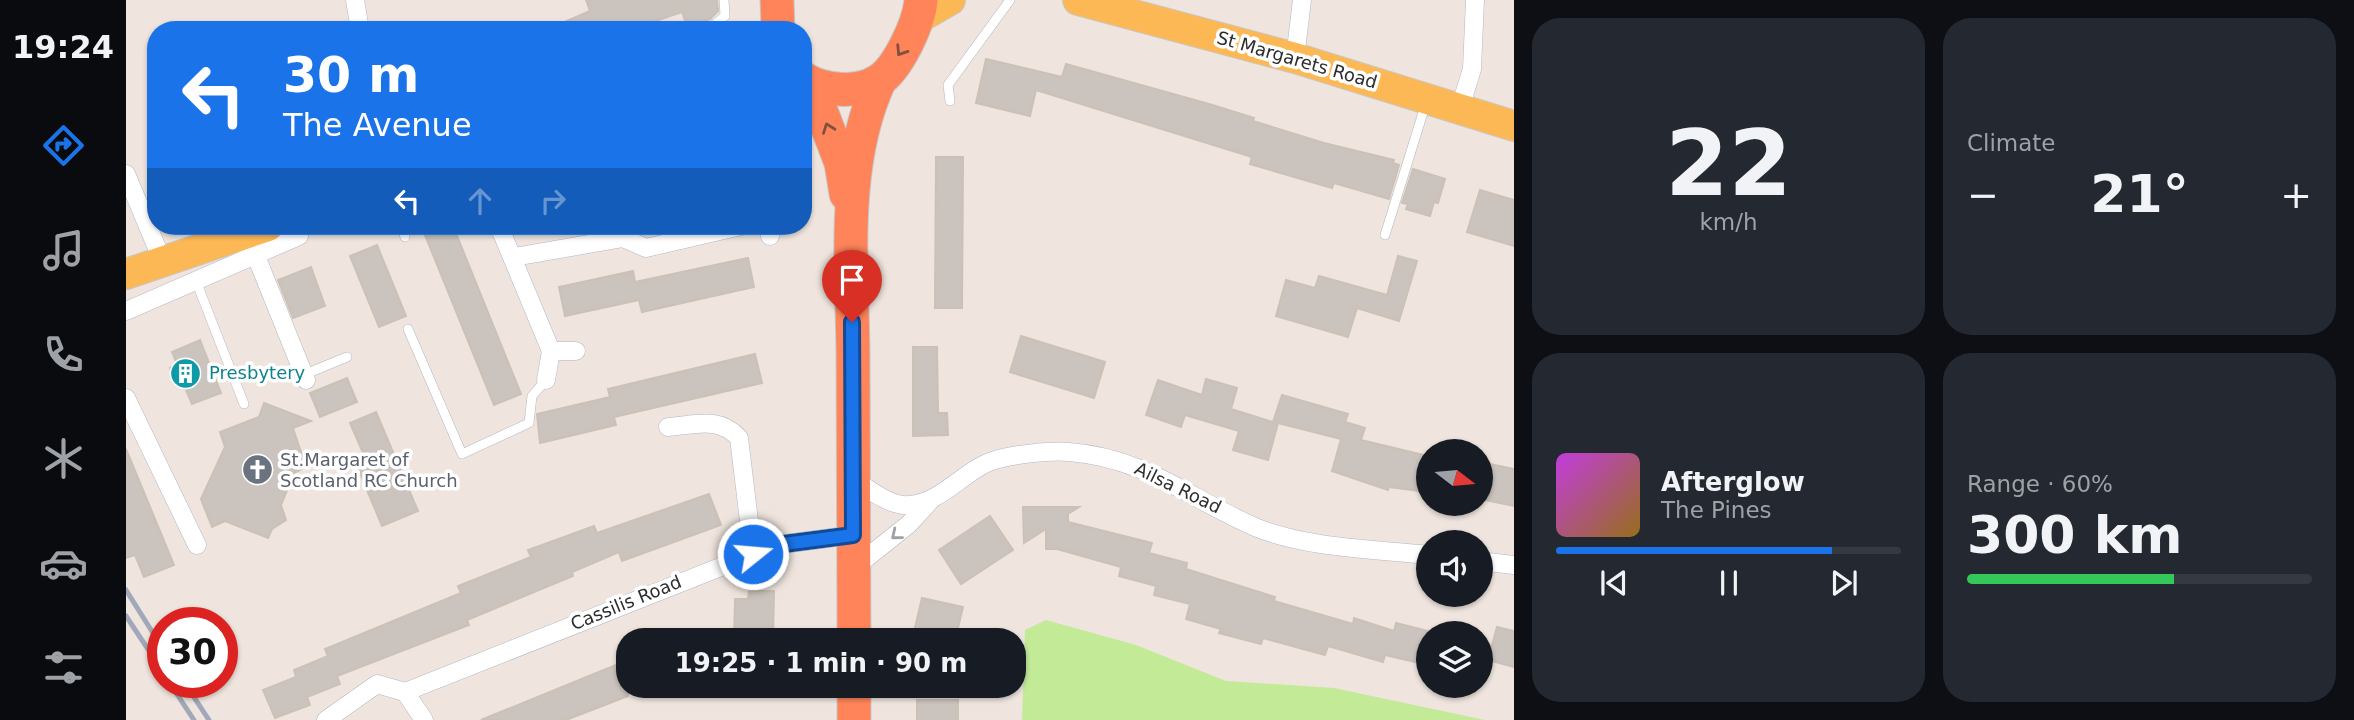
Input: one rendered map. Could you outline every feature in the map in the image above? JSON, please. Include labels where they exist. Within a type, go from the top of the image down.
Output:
[{"type":"highway","points":[[850,218],[871,100],[880,80],[908,40],[919,9]]},
{"type":"highway","points":[[812,81],[839,89],[860,87],[880,80]]},
{"type":"highway","points":[[812,92],[841,163],[850,218],[854,628]]},
{"type":"highway","points":[[854,698],[854,720]]},
{"type":"main road","points":[[919,9],[950,0]]},
{"type":"main road","name":"St Margarets Road","points":[[1077,0],[1295,58],[1514,126]]},
{"type":"main road","points":[[126,274],[240,235]]},
{"type":"street","points":[[355,0],[358,21]]},
{"type":"street","points":[[1295,58],[1302,0]]},
{"type":"street","points":[[1460,108],[1472,69],[1475,0]]},
{"type":"street","points":[[126,174],[147,224]]},
{"type":"street","points":[[152,235],[162,260]]},
{"type":"street","points":[[126,311],[299,235]]},
{"type":"street","points":[[503,235],[551,351],[546,380]]},
{"type":"street","points":[[514,257],[623,238],[646,248],[702,235]]},
{"type":"street","points":[[256,256],[304,377]]},
{"type":"street","points":[[551,351],[576,351]]},
{"type":"street","points":[[126,398],[197,545]]},
{"type":"street","points":[[668,427],[716,422],[729,427],[739,438],[753,554]]},
{"type":"street","name":"Ailsa Road","points":[[853,479],[898,503],[911,505],[934,497],[994,460],[1066,451],[1120,460],[1171,481],[1256,527],[1316,542],[1416,554]]},
{"type":"street","name":"Ailsa Road","points":[[854,568],[909,524],[934,497]]},
{"type":"street","name":"Cassilis Road","points":[[405,692],[776,545],[853,535]]},
{"type":"street","points":[[1493,563],[1514,565]]},
{"type":"street","points":[[327,720],[377,684],[405,692],[424,720]]},
{"type":"lane","points":[[718,21],[724,16],[724,0]]},
{"type":"lane","points":[[950,101],[948,85],[1010,0]]},
{"type":"lane","points":[[1385,235],[1427,98]]},
{"type":"lane","points":[[197,281],[244,404]]},
{"type":"lane","points":[[408,329],[462,454],[529,423],[532,396],[546,380]]},
{"type":"lane","points":[[304,377],[347,357]]},
{"type":"green space","points":[[1046,620],[1136,645],[1226,681],[1334,688],[1485,720],[1022,720],[1023,698],[1026,698],[1026,630]]},
{"type":"building","points":[[586,0],[717,0],[718,11],[703,21],[685,21],[682,12],[656,21],[567,21],[590,11]]},
{"type":"building","points":[[986,59],[1062,77],[1066,64],[1209,104],[1324,143],[1394,160],[1393,163],[1399,165],[1389,199],[1334,183],[1332,188],[1250,164],[1252,157],[1036,90],[1030,116],[976,103]]},
{"type":"building","points":[[936,157],[963,157],[962,308],[935,308]]},
{"type":"building","points":[[1413,169],[1445,179],[1438,203],[1434,202],[1430,216],[1406,209],[1408,204],[1402,203]]},
{"type":"building","points":[[1480,190],[1514,200],[1514,246],[1467,232]]},
{"type":"building","points":[[425,235],[457,235],[521,394],[494,405]]},
{"type":"building","points":[[377,245],[406,316],[379,327],[350,256]]},
{"type":"building","points":[[1398,256],[1417,261],[1399,321],[1357,308],[1348,337],[1276,316],[1286,280],[1315,288],[1319,276],[1387,295]]},
{"type":"building","points":[[748,258],[754,287],[642,312],[639,300],[565,316],[559,287],[633,271],[635,282]]},
{"type":"building","points":[[311,267],[325,306],[293,318],[278,280]]},
{"type":"building","points":[[1021,336],[1105,362],[1094,398],[1010,372]]},
{"type":"building","name":"Presbytery","points":[[200,340],[221,393],[192,404],[183,383],[177,385],[170,368],[177,364],[172,352]]},
{"type":"building","points":[[913,347],[937,347],[938,413],[947,413],[948,435],[913,436]]},
{"type":"building","points":[[755,354],[762,383],[614,417],[616,425],[540,443],[537,414],[610,397],[608,389]]},
{"type":"building","points":[[347,378],[357,402],[320,417],[310,393]]},
{"type":"building","points":[[1206,379],[1237,388],[1231,409],[1273,422],[1282,395],[1348,414],[1345,422],[1365,428],[1361,440],[1416,453],[1416,490],[1389,487],[1388,490],[1332,471],[1341,439],[1278,423],[1268,460],[1233,450],[1239,431],[1185,415],[1181,427],[1146,415],[1158,380],[1202,395]]},
{"type":"building","name":"St.Margaret of Scotland RC Church","points":[[264,403],[311,421],[293,428],[306,467],[294,473],[281,505],[286,520],[272,529],[268,538],[225,521],[212,527],[201,499],[225,447],[220,432],[259,417]]},
{"type":"building","points":[[376,412],[418,511],[382,526],[357,466],[367,462],[350,423]]},
{"type":"building","points":[[126,449],[174,565],[144,577],[135,555],[126,558]]},
{"type":"building","points":[[1493,465],[1514,469],[1514,506],[1493,502]]},
{"type":"building","points":[[709,494],[721,525],[622,561],[619,552],[572,572],[573,576],[467,620],[469,625],[337,676],[340,684],[307,697],[310,705],[275,718],[263,690],[296,677],[294,670],[328,656],[325,649],[461,593],[458,586],[531,557],[528,550],[594,526],[597,533]]},
{"type":"building","points":[[1023,507],[1079,507],[1068,514],[1068,522],[1152,543],[1149,553],[1187,563],[1186,569],[1275,597],[1274,601],[1353,624],[1354,618],[1394,631],[1396,623],[1416,628],[1416,662],[1385,655],[1383,662],[1328,646],[1325,655],[1263,638],[1261,644],[1219,633],[1221,629],[1186,619],[1190,604],[1154,595],[1156,586],[1119,576],[1121,567],[1057,549],[1046,549],[1046,529],[1024,543]]},
{"type":"building","points":[[990,516],[1013,550],[961,584],[939,550]]},
{"type":"building","points":[[749,591],[774,591],[773,628],[734,628],[735,599],[748,599]]},
{"type":"building","points":[[922,598],[963,607],[958,628],[915,628]]},
{"type":"building","points":[[1497,627],[1514,631],[1514,667],[1493,661],[1493,642]]},
{"type":"building","points":[[616,665],[616,698],[623,698],[566,720],[481,720]]},
{"type":"building","points":[[917,700],[958,700],[958,720],[917,720]]},
{"type":"railway","points":[[126,590],[147,623]]},
{"type":"railway","points":[[126,616],[147,648]]},
{"type":"railway","points":[[180,698],[194,720]]},
{"type":"railway","points":[[195,698],[209,720]]},
{"type":"place","name":"Presbytery","points":[[186,373]]},
{"type":"place","name":"St.Margaret of Scotland RC Church","points":[[257,470]]},
{"type":"route","points":[[753,554],[776,545],[853,535],[852,322]]}]
